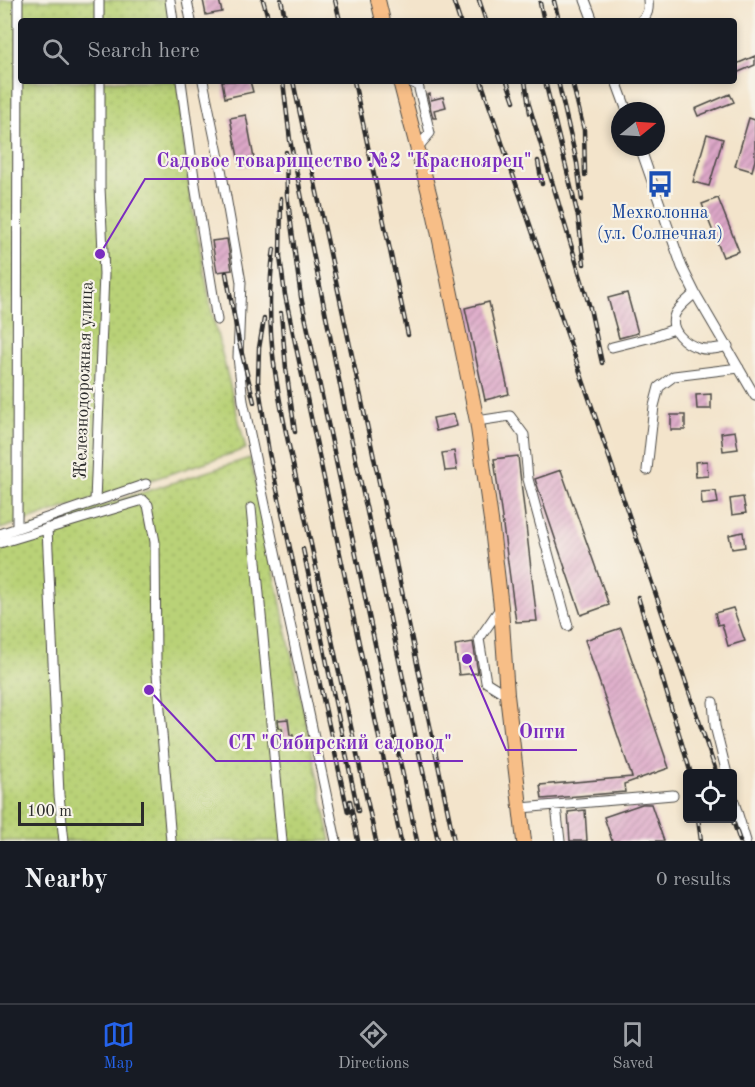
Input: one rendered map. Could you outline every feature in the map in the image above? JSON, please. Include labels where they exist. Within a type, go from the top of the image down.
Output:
[{"type":"highway","points":[[378,0],[382,18]]},
{"type":"highway","points":[[401,84],[418,147],[477,421],[501,607],[507,695],[524,841]]},
{"type":"street","points":[[17,528],[18,0]]},
{"type":"street","points":[[99,0],[99,18]]},
{"type":"street","points":[[170,0],[173,18]]},
{"type":"street","points":[[187,0],[190,18]]},
{"type":"street","points":[[585,0],[592,18]]},
{"type":"street","points":[[644,18],[648,9],[648,0]]},
{"type":"street","name":"Железнодорожная улица","points":[[95,501],[104,274],[100,187],[100,84]]},
{"type":"street","points":[[181,84],[217,320]]},
{"type":"street","points":[[204,84],[241,282],[238,357],[243,401],[336,841]]},
{"type":"street","points":[[414,84],[418,86],[430,133],[418,147]]},
{"type":"street","points":[[617,84],[624,102]]},
{"type":"street","points":[[643,156],[682,267],[694,293],[728,346],[739,368],[751,380],[755,396]]},
{"type":"street","points":[[694,293],[675,312],[674,329],[678,335],[699,348],[714,349],[728,346]]},
{"type":"street","points":[[612,347],[674,329]]},
{"type":"street","points":[[647,470],[654,406],[659,387],[674,376],[739,368]]},
{"type":"street","points":[[477,421],[510,416],[524,435],[528,479],[568,626]]},
{"type":"street","points":[[0,534],[146,484]]},
{"type":"street","points":[[0,543],[143,500],[148,505],[155,542],[156,662],[171,841]]},
{"type":"street","points":[[251,508],[282,841]]},
{"type":"street","points":[[46,528],[63,841]]},
{"type":"street","points":[[501,607],[479,639],[486,682],[507,695]]},
{"type":"street","points":[[712,702],[715,726],[726,769]]},
{"type":"street","points":[[521,808],[673,795]]},
{"type":"street","points":[[556,806],[560,841]]},
{"type":"street","points":[[737,811],[746,841]]},
{"type":"green space","points":[[0,0],[168,0],[171,18],[18,18],[18,84],[178,84],[189,190],[213,318],[246,449],[0,529]]},
{"type":"green space","points":[[250,458],[331,841],[0,841],[0,538]]},
{"type":"building","points":[[203,0],[219,0],[222,12],[206,15]]},
{"type":"building","points":[[755,56],[755,65],[737,73],[737,64]]},
{"type":"building","points":[[223,84],[251,84],[253,92],[225,98]]},
{"type":"building","points":[[430,94],[431,100],[443,97],[446,107],[434,110],[436,118],[433,118],[427,95]]},
{"type":"building","points":[[730,94],[734,102],[698,116],[695,109]]},
{"type":"building","points":[[246,115],[255,164],[240,167],[230,118]]},
{"type":"building","points":[[749,118],[755,120],[755,160],[752,171],[735,166]]},
{"type":"building","points":[[707,134],[723,139],[709,186],[693,182]]},
{"type":"building","points":[[718,198],[739,251],[723,257],[702,204]]},
{"type":"building","points":[[227,239],[232,270],[217,272],[212,241]]},
{"type":"building","points":[[627,293],[638,333],[619,338],[608,298]]},
{"type":"building","points":[[489,302],[509,394],[485,400],[465,308]]},
{"type":"building","points":[[711,394],[711,409],[697,409],[696,395]]},
{"type":"building","points":[[454,414],[457,426],[436,431],[433,418]]},
{"type":"building","points":[[671,415],[685,415],[685,430],[671,430]]},
{"type":"building","points":[[735,431],[738,449],[723,451],[721,433]]},
{"type":"building","points":[[454,451],[457,470],[445,471],[442,453]]},
{"type":"building","points":[[518,456],[537,621],[516,622],[494,459]]},
{"type":"building","points":[[707,461],[708,476],[696,477],[695,462]]},
{"type":"building","points":[[561,470],[609,605],[581,615],[535,479]]},
{"type":"building","points":[[716,491],[718,503],[702,505],[701,492]]},
{"type":"building","points":[[743,497],[746,513],[732,515],[730,499]]},
{"type":"building","points":[[743,532],[745,547],[732,549],[729,535]]},
{"type":"building","points":[[733,608],[745,641],[728,646],[722,624],[718,625],[715,613]]},
{"type":"building","points":[[621,628],[669,768],[624,784],[625,792],[542,799],[540,785],[632,777],[585,640]]},
{"type":"building","points":[[473,642],[478,673],[459,675],[455,645]]},
{"type":"building","points":[[288,719],[290,735],[293,735],[294,743],[284,744],[282,728],[279,728],[278,720]]},
{"type":"building","points":[[642,804],[651,804],[664,841],[612,841],[604,817]]},
{"type":"building","points":[[585,810],[587,841],[570,841],[568,812]]},
{"type":"railway","points":[[263,0],[268,18]]},
{"type":"railway","points":[[281,0],[285,18]]},
{"type":"railway","points":[[335,0],[339,18]]},
{"type":"railway","points":[[453,0],[459,18]]},
{"type":"railway","points":[[479,0],[485,18]]},
{"type":"railway","points":[[554,1],[558,18]]},
{"type":"railway","points":[[540,3],[543,18]]},
{"type":"railway","points":[[283,84],[290,140],[346,414],[438,841]]},
{"type":"railway","points":[[294,84],[454,841]]},
{"type":"railway","points":[[355,84],[408,335]]},
{"type":"railway","points":[[482,84],[715,769]]},
{"type":"railway","points":[[508,84],[514,101]]},
{"type":"railway","points":[[525,84],[530,113]]},
{"type":"railway","points":[[546,84],[578,216],[584,264]]},
{"type":"railway","points":[[559,84],[577,163],[582,200]]},
{"type":"railway","points":[[573,84],[584,130],[585,175]]},
{"type":"railway","points":[[529,105],[590,308],[602,363]]},
{"type":"railway","points":[[286,152],[287,194],[301,297],[417,841]]},
{"type":"railway","points":[[538,161],[542,184]]},
{"type":"railway","points":[[281,198],[280,257],[285,295],[401,841]]},
{"type":"railway","points":[[274,249],[270,285],[270,321],[278,393],[376,841]]},
{"type":"railway","points":[[226,273],[239,342],[254,402]]},
{"type":"railway","points":[[281,313],[295,432]]},
{"type":"railway","points":[[264,319],[259,348],[258,381],[269,453],[348,812]]},
{"type":"railway","points":[[303,549],[358,811]]},
{"type":"railway","points":[[638,597],[690,769]]},
{"type":"railway","points":[[350,801],[358,841]]},
{"type":"railway","points":[[699,823],[701,841]]},
{"type":"railway","points":[[734,823],[740,841]]},
{"type":"place","name":"Мехколонна (ул. Солнечная)","points":[[660,184]]},
{"type":"place","name":"Садовое товарищество №2 \"Красноярец\"","points":[[100,254]]},
{"type":"place","name":"Опти","points":[[467,659]]},
{"type":"place","name":"СТ \"Сибирский садовод\"","points":[[149,690]]}]
